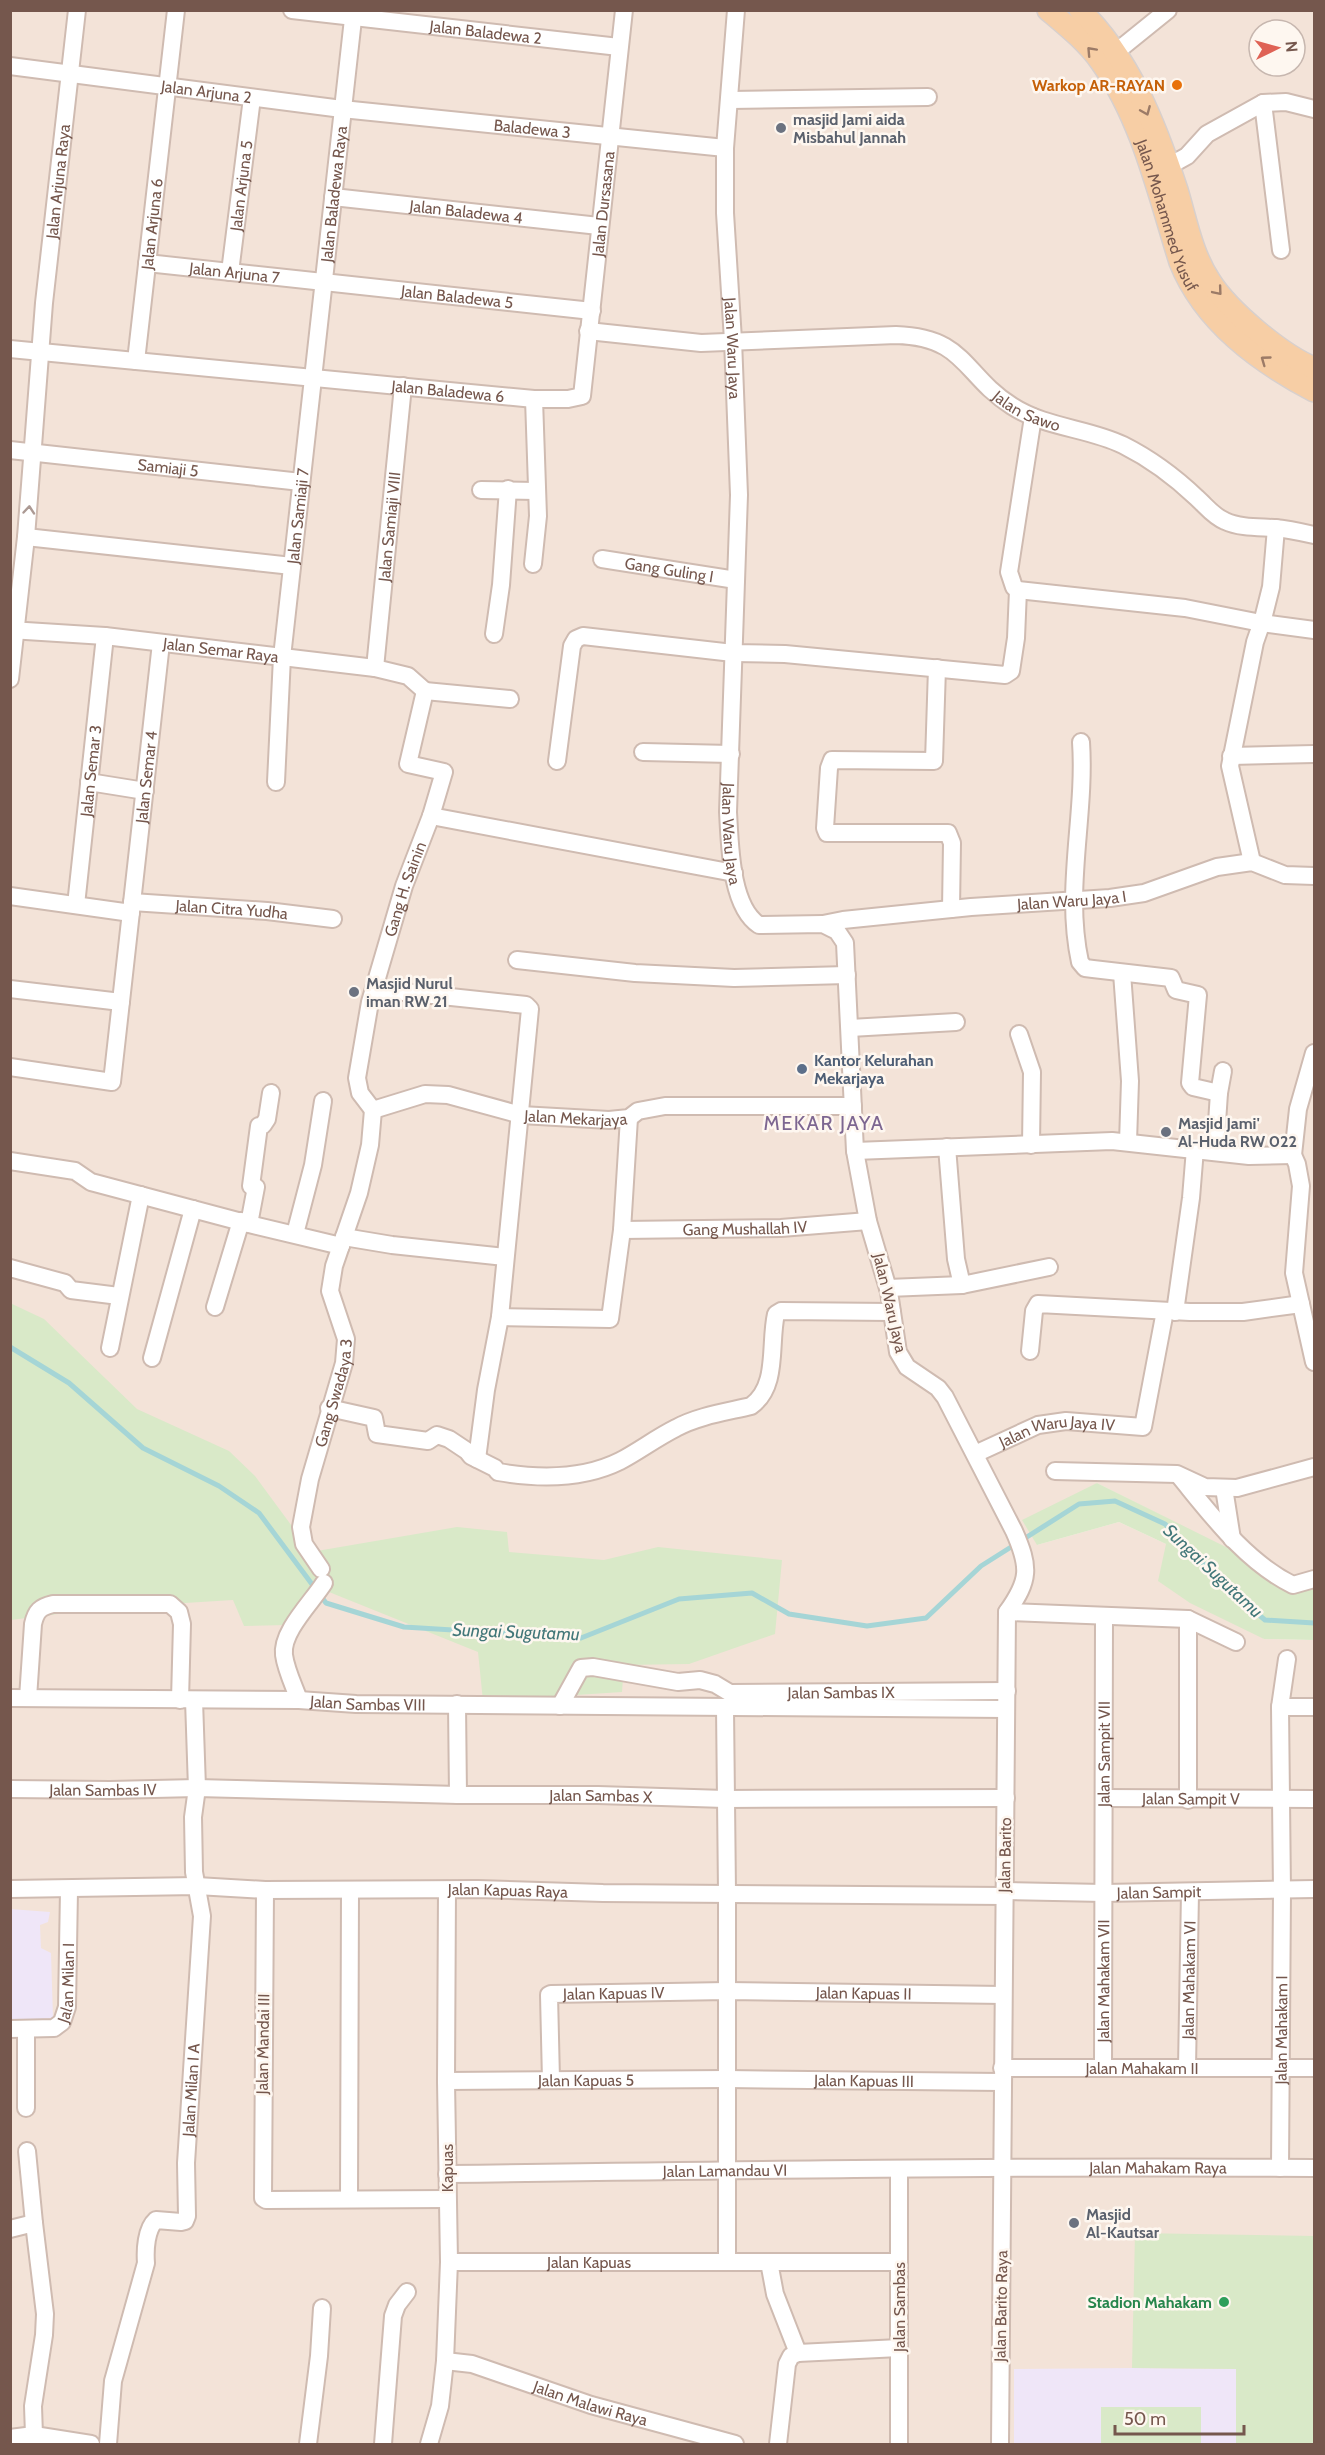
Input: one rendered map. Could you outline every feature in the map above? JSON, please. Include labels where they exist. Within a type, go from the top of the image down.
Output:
[{"type":"main road","name":"Jalan Mohammed Yusuf","points":[[1048,10],[1101,61],[1118,91],[1133,122],[1188,282],[1228,333],[1283,374],[1314,389]]},
{"type":"main road","name":"Jalan Mohammed Yusuf","points":[[1080,10],[1116,52],[1136,86],[1169,166],[1197,257],[1210,281],[1233,308],[1274,344],[1314,368]]},
{"type":"street","name":"Jalan Arjuna Raya","points":[[10,679],[13,630],[26,537],[34,452],[40,353],[77,10]]},
{"type":"street","name":"Jalan Arjuna 6","points":[[136,361],[176,10]]},
{"type":"street","name":"Jalan Baladewa 2","points":[[292,10],[354,14],[619,47]]},
{"type":"street","name":"Jalan Dursasana","points":[[582,396],[624,10]]},
{"type":"street","name":"Jalan Waru Jaya","points":[[736,10],[725,148],[724,213],[733,340],[739,495],[728,812],[734,873],[744,908],[751,920],[759,925],[823,924],[837,931],[845,943],[855,1151],[868,1221],[888,1288],[898,1352],[907,1367],[938,1388],[945,1396],[1022,1550],[1026,1576],[1021,1591],[1007,1612]]},
{"type":"street","points":[[1116,52],[1168,10]]},
{"type":"street","name":"Jalan Baladewa Raya","points":[[312,376],[354,14]]},
{"type":"street","name":"Jalan Arjuna 2","points":[[10,66],[342,109]]},
{"type":"street","points":[[730,100],[928,97]]},
{"type":"street","name":"Jalan Arjuna 5","points":[[230,272],[252,98]]},
{"type":"street","points":[[1169,166],[1187,156],[1207,134],[1263,104],[1286,102],[1314,109]]},
{"type":"street","points":[[1263,104],[1281,250]]},
{"type":"street","name":"Baladewa 3","points":[[342,109],[725,148]]},
{"type":"street","name":"Jalan Baladewa 4","points":[[333,197],[599,226]]},
{"type":"street","name":"Jalan Arjuna 7","points":[[147,263],[323,282]]},
{"type":"street","name":"Jalan Baladewa 5","points":[[323,282],[592,311]]},
{"type":"street","name":"Jalan Sawo","points":[[588,331],[701,343],[896,335],[915,335],[933,340],[948,347],[989,388],[1012,406],[1033,417],[1107,439],[1135,452],[1197,497],[1213,514],[1224,521],[1248,527],[1276,528],[1314,534]]},
{"type":"street","name":"Jalan Baladewa 6","points":[[10,349],[312,376],[534,399],[568,399],[582,396]]},
{"type":"street","name":"Jalan Samiaji 7","points":[[276,782],[282,657],[312,376]]},
{"type":"street","name":"Jalan Samiaji VIII","points":[[375,668],[403,386]]},
{"type":"street","points":[[533,564],[538,516],[534,399]]},
{"type":"street","points":[[1033,417],[1010,572],[1011,582],[1018,590],[1185,608],[1261,623],[1314,630]]},
{"type":"street","name":"Samiaji 5","points":[[10,450],[301,482]]},
{"type":"street","points":[[494,634],[501,585],[508,489]]},
{"type":"street","points":[[481,490],[537,491]]},
{"type":"street","points":[[1252,862],[1230,776],[1231,756],[1270,587],[1276,528]]},
{"type":"street","points":[[26,537],[292,566]]},
{"type":"street","name":"Gang Guling I","points":[[602,559],[736,580]]},
{"type":"street","points":[[557,761],[572,646],[576,639],[583,636],[733,653],[785,654],[1005,675],[1011,671],[1016,638],[1018,590]]},
{"type":"street","name":"Jalan Semar Raya","points":[[13,630],[105,636],[375,668],[408,676],[424,691]]},
{"type":"street","name":"Jalan Semar 3","points":[[76,905],[105,636]]},
{"type":"street","name":"Jalan Semar 4","points":[[10,1067],[112,1082],[161,643]]},
{"type":"street","points":[[937,668],[934,760],[832,760],[829,768],[825,828],[827,832],[948,833],[952,843],[951,909]]},
{"type":"street","points":[[424,691],[510,699]]},
{"type":"street","name":"Gang H. Sainin","points":[[373,1110],[360,1093],[357,1078],[375,989],[404,886],[431,816],[444,772],[408,764],[424,691]]},
{"type":"street","points":[[1081,742],[1083,771],[1074,855],[1073,902],[1080,962],[1085,968],[1171,978],[1176,990],[1198,995],[1190,1083],[1193,1087],[1219,1094]]},
{"type":"street","points":[[643,752],[731,754]]},
{"type":"street","points":[[1231,756],[1314,754]]},
{"type":"street","points":[[89,782],[144,791]]},
{"type":"street","points":[[431,816],[734,873]]},
{"type":"street","name":"Jalan Waru Jaya I","points":[[823,924],[951,909],[1073,902],[1144,893],[1217,867],[1252,862],[1285,875],[1314,876]]},
{"type":"street","name":"Jalan Citra Yudha","points":[[10,896],[76,905],[267,911],[333,919]]},
{"type":"street","points":[[517,960],[635,973],[734,978],[847,975]]},
{"type":"street","points":[[1122,973],[1130,1081],[1128,1143]]},
{"type":"street","points":[[10,989],[121,1002]]},
{"type":"street","points":[[375,989],[529,1007],[531,1016],[500,1317],[486,1390],[477,1459]]},
{"type":"street","points":[[850,1028],[956,1022]]},
{"type":"street","points":[[1019,1034],[1032,1072],[1030,1145]]},
{"type":"street","points":[[1314,1053],[1298,1109],[1293,1155],[1301,1186],[1294,1274],[1314,1362]]},
{"type":"street","points":[[1215,1152],[1223,1071]]},
{"type":"street","points":[[216,1307],[256,1187],[251,1186],[259,1126],[263,1125],[267,1119],[270,1093]]},
{"type":"street","name":"Jalan Mekarjaya","points":[[373,1110],[425,1094],[448,1095],[521,1115],[609,1120],[629,1118],[638,1111],[665,1106],[853,1106]]},
{"type":"street","points":[[295,1234],[313,1165],[323,1101]]},
{"type":"street","name":"Gang Swadaya 3","points":[[299,1700],[284,1654],[285,1643],[290,1629],[311,1604],[322,1576],[304,1544],[301,1527],[310,1479],[344,1363],[346,1339],[330,1291],[334,1266],[362,1184],[372,1135],[373,1110]]},
{"type":"street","points":[[500,1317],[610,1319],[622,1230],[629,1118]]},
{"type":"street","points":[[855,1151],[1128,1143],[1250,1156],[1293,1155]]},
{"type":"street","points":[[947,1147],[956,1259],[962,1285]]},
{"type":"street","points":[[1170,1311],[1191,1197],[1196,1149]]},
{"type":"street","points":[[10,1161],[75,1171],[91,1182],[295,1234],[505,1257]]},
{"type":"street","points":[[110,1348],[141,1196]]},
{"type":"street","points":[[152,1359],[193,1209]]},
{"type":"street","name":"Gang Mushallah IV","points":[[622,1230],[781,1228],[868,1221]]},
{"type":"street","points":[[888,1288],[962,1285],[1049,1267]]},
{"type":"street","points":[[10,1268],[65,1283],[71,1290],[119,1296]]},
{"type":"street","points":[[1030,1352],[1034,1311],[1038,1304],[1170,1311],[1243,1312],[1301,1304]]},
{"type":"street","points":[[329,1408],[372,1417],[376,1422],[377,1434],[428,1441],[437,1435],[449,1439],[498,1472],[562,1477],[588,1473],[619,1461],[677,1427],[751,1406],[758,1401],[767,1387],[773,1326],[776,1314],[781,1311],[892,1312]]},
{"type":"street","name":"Jalan Waru Jaya IV","points":[[975,1454],[1038,1425],[1066,1421],[1143,1427],[1170,1311]]},
{"type":"street","points":[[1055,1471],[1177,1474],[1205,1487],[1237,1488],[1314,1467]]},
{"type":"street","points":[[1177,1474],[1232,1540],[1282,1580],[1293,1585],[1314,1579]]},
{"type":"street","points":[[1224,1488],[1232,1540]]},
{"type":"street","points":[[28,1698],[33,1624],[36,1612],[42,1607],[53,1604],[170,1604],[179,1612],[197,1788],[194,1817],[194,1872],[197,1886]]},
{"type":"street","points":[[1007,1612],[1188,1618],[1236,1642]]},
{"type":"street","name":"Jalan Barito","points":[[1003,2167],[1007,1612]]},
{"type":"street","name":"Jalan Sampit VII","points":[[1104,1617],[1104,1893]]},
{"type":"street","points":[[1188,1618],[1188,1800]]},
{"type":"street","name":"Jalan Mahakam I","points":[[1280,2168],[1282,1891],[1280,1707],[1287,1659]]},
{"type":"street","name":"Jalan Sambas IX","points":[[560,1706],[581,1668],[610,1669],[678,1682],[700,1680],[715,1684],[730,1693],[1006,1691]]},
{"type":"street","name":"Jalan Sambas VIII","points":[[10,1698],[299,1700],[356,1704],[1006,1709]]},
{"type":"street","points":[[457,1704],[458,1795]]},
{"type":"street","points":[[725,1707],[727,2262]]},
{"type":"street","points":[[1280,1707],[1314,1707]]},
{"type":"street","name":"Jalan Sambas IV","points":[[10,1789],[197,1788]]},
{"type":"street","name":"Jalan Sambas X","points":[[197,1788],[725,1799],[1006,1798]]},
{"type":"street","name":"Jalan Sampit V","points":[[1104,1798],[1314,1799]]},
{"type":"street","name":"Jalan Kapuas Raya","points":[[10,1889],[69,1890],[197,1886],[265,1890],[1005,1893]]},
{"type":"street","name":"Jalan Milan I A","points":[[108,2445],[113,2381],[146,2263],[146,2246],[153,2222],[156,2220],[181,2222],[185,2221],[186,2216],[186,2163],[202,1916],[197,1886]]},
{"type":"street","name":"Jalan Sampit","points":[[1005,1893],[1314,1889]]},
{"type":"street","name":"Jalan Milan I","points":[[18,2029],[54,2028],[62,2022],[67,2007],[69,1890]]},
{"type":"street","name":"Jalan Mandai III","points":[[265,1890],[263,2198],[266,2200],[349,2198]]},
{"type":"street","points":[[350,1890],[349,2198],[447,2199]]},
{"type":"street","name":"Kapuas","points":[[429,2445],[440,2406],[446,2361],[449,2262],[446,2081],[447,1890]]},
{"type":"street","name":"Jalan Mahakam VI","points":[[1187,2068],[1190,1892]]},
{"type":"street","name":"Jalan Mahakam VII","points":[[1103,2068],[1104,1893]]},
{"type":"street","name":"Jalan Kapuas II","points":[[727,1991],[1003,1995]]},
{"type":"street","name":"Jalan Kapuas IV","points":[[551,2080],[549,1995],[727,1991]]},
{"type":"street","points":[[18,2029],[26,2108]]},
{"type":"street","name":"Jalan Mahakam II","points":[[1002,2075],[1103,2068],[1314,2068]]},
{"type":"street","name":"Jalan Kapuas III","points":[[727,2079],[1002,2075]]},
{"type":"street","name":"Jalan Kapuas 5","points":[[446,2081],[727,2079]]},
{"type":"street","points":[[27,2151],[45,2314],[33,2406],[34,2435]]},
{"type":"street","name":"Jalan Mahakam Raya","points":[[1003,2167],[1314,2168]]},
{"type":"street","name":"Jalan Lamandau VI","points":[[447,2174],[1003,2167]]},
{"type":"street","name":"Jalan Barito Raya","points":[[1000,2445],[1003,2167]]},
{"type":"street","name":"Jalan Sambas","points":[[899,2170],[899,2445]]},
{"type":"street","points":[[10,2229],[34,2223]]},
{"type":"street","name":"Jalan Kapuas","points":[[449,2262],[899,2262]]},
{"type":"street","points":[[769,2262],[775,2294],[798,2353]]},
{"type":"street","points":[[383,2445],[393,2316],[397,2305],[407,2292]]},
{"type":"street","points":[[308,2445],[322,2308]]},
{"type":"street","points":[[778,2445],[787,2364],[791,2356],[798,2353],[899,2348]]},
{"type":"street","name":"Jalan Malawi Raya","points":[[446,2361],[472,2364],[591,2405],[735,2445]]},
{"type":"street","points":[[10,2438],[34,2435],[91,2445]]},
{"type":"shaded area","points":[[11,11],[1314,11],[1314,1585],[1305,1588],[1097,1483],[1037,1545],[1119,1522],[1166,1544],[1264,1639],[1314,1640],[1314,2444],[11,2444]]},
{"type":"shaded area","points":[[10,1909],[50,1912],[48,1922],[40,1925],[41,1948],[51,1953],[53,2018],[11,2022]]},
{"type":"shaded area","points":[[1014,2369],[1237,2369],[1236,2444],[1014,2444]]},
{"type":"green space","points":[[10,1303],[44,1319],[137,1409],[229,1451],[255,1476],[311,1552],[457,1527],[507,1532],[509,1552],[604,1560],[658,1547],[782,1560],[775,1634],[689,1664],[624,1665],[622,1692],[483,1701],[478,1652],[329,1592],[287,1625],[244,1626],[233,1600],[105,1608],[11,1620]]},
{"type":"green space","points":[[1097,1483],[1242,1555],[1314,1585],[1314,1640],[1264,1639],[1190,1603],[1158,1581],[1166,1544],[1119,1522],[1037,1545],[1022,1520]]},
{"type":"green space","name":"Stadion Mahakam","points":[[1135,2233],[1314,2236],[1314,2444],[1236,2444],[1236,2369],[1132,2368]]},
{"type":"green space","points":[[1101,2407],[1201,2407],[1201,2444],[1101,2444]]},
{"type":"waterway","name":"Sungai Sugutamu","points":[[10,1347],[69,1383],[143,1448],[219,1486],[259,1513],[326,1603],[404,1627],[581,1638],[679,1599],[752,1593],[789,1614],[867,1626],[926,1618],[981,1566],[1079,1504],[1115,1501],[1165,1524],[1228,1589],[1265,1620],[1314,1623]]},
{"type":"place","name":"Warkop AR-RAYAN","points":[[1177,85]]},
{"type":"place","name":"masjid Jami aida Misbahul Jannah","points":[[781,128]]},
{"type":"place","name":"Masjid Nurul iman RW 21","points":[[354,992]]},
{"type":"place","name":"Kantor Kelurahan Mekarjaya","points":[[802,1069]]},
{"type":"place","name":"Masjid Jami' Al-Huda RW 022","points":[[1166,1132]]},
{"type":"place","name":"Masjid Al-Kautsar","points":[[1074,2223]]},
{"type":"place","name":"Stadion Mahakam","points":[[1224,2302]]},
{"type":"district","name":"MEKAR JAYA","points":[[824,1123]]}]
